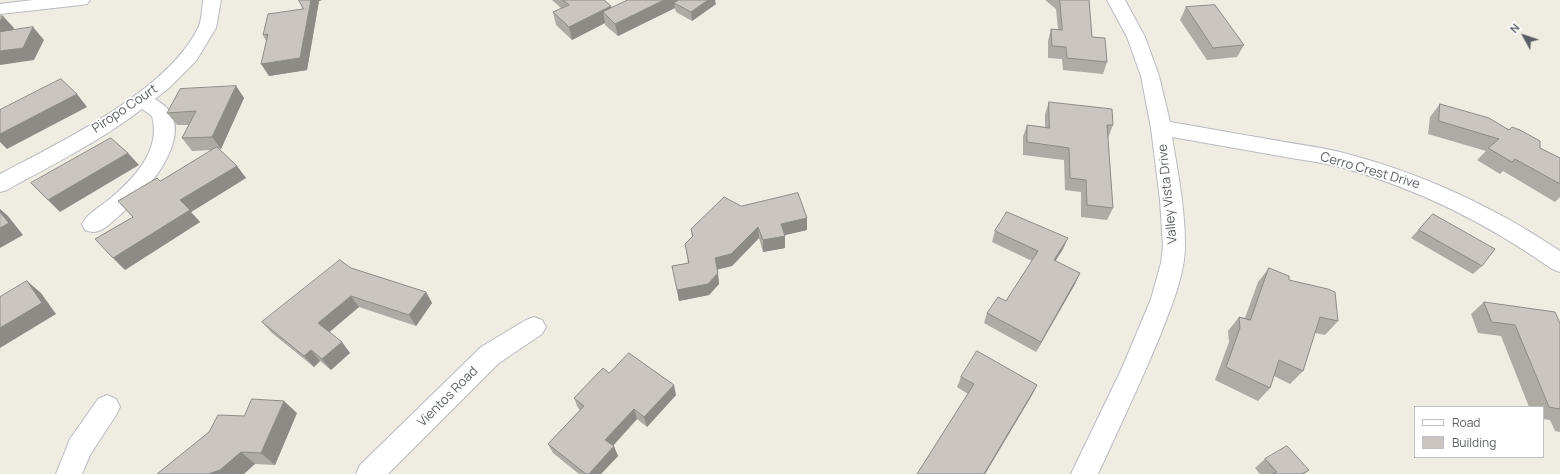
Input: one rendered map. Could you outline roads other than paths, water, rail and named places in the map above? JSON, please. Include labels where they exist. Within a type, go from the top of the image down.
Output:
[{"type":"street","points":[[0,9],[30,3],[82,0]]},
{"type":"street","name":"Piropo Court","points":[[0,184],[115,118],[142,100],[168,79],[192,53],[207,28],[211,16],[212,0]]},
{"type":"street","name":"Valley Vista Drive","points":[[1084,474],[1133,371],[1163,299],[1172,262],[1174,246],[1161,128],[1150,76],[1144,55],[1136,37],[1116,0]]},
{"type":"street","points":[[93,224],[129,194],[157,160],[163,147],[164,135],[162,115],[158,110],[142,100]]},
{"type":"street","name":"Cerro Crest Drive","points":[[1161,128],[1351,162],[1414,183],[1478,212],[1510,229],[1560,263]]},
{"type":"street","name":"Vientos Road","points":[[369,474],[490,355],[534,327]]},
{"type":"street","points":[[69,474],[79,448],[107,407]]}]
